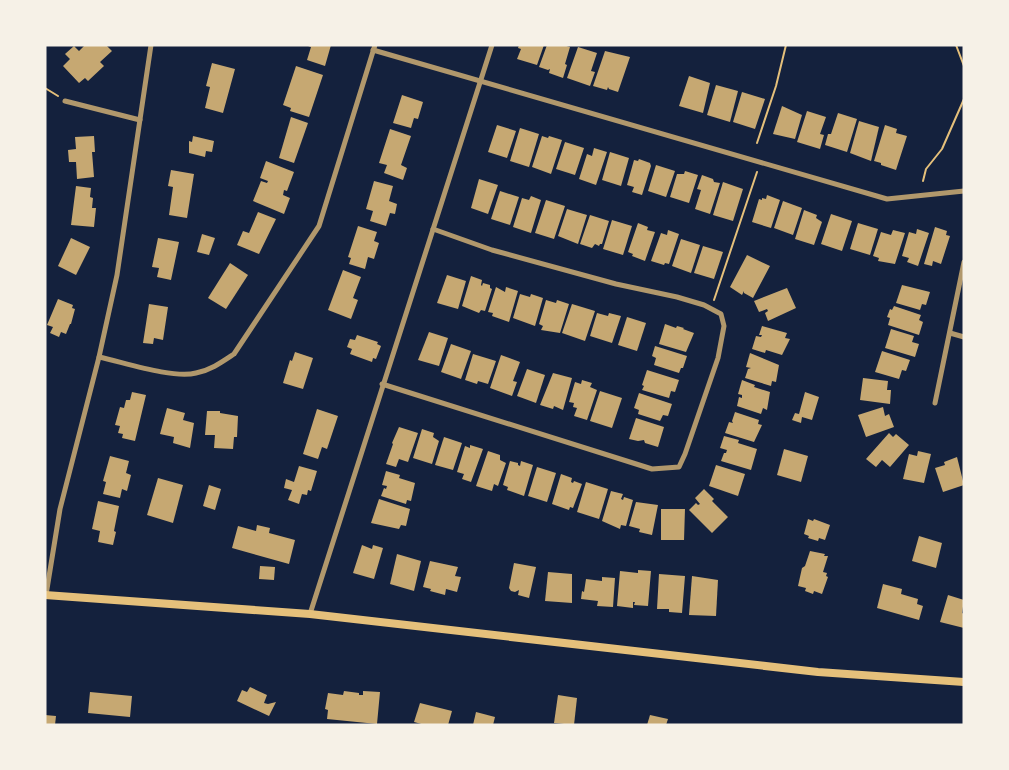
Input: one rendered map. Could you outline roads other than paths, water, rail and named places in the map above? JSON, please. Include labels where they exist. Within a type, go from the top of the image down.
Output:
[{"type":"main road","points":[[46,595],[310,614],[818,672],[964,682]]},
{"type":"street","points":[[46,595],[60,509],[99,357],[117,274],[151,45]]},
{"type":"street","points":[[310,614],[492,45]]},
{"type":"street","points":[[99,357],[169,373],[194,374],[213,368],[234,354],[319,225],[374,47],[481,81],[887,199],[964,191]]},
{"type":"street","points":[[65,101],[140,120]]},
{"type":"street","points":[[382,384],[652,469],[669,469],[679,467],[685,454],[718,358],[724,326],[721,314],[704,305],[492,250],[433,229]]},
{"type":"street","points":[[935,403],[964,262]]},
{"type":"street","points":[[950,333],[964,337]]}]
